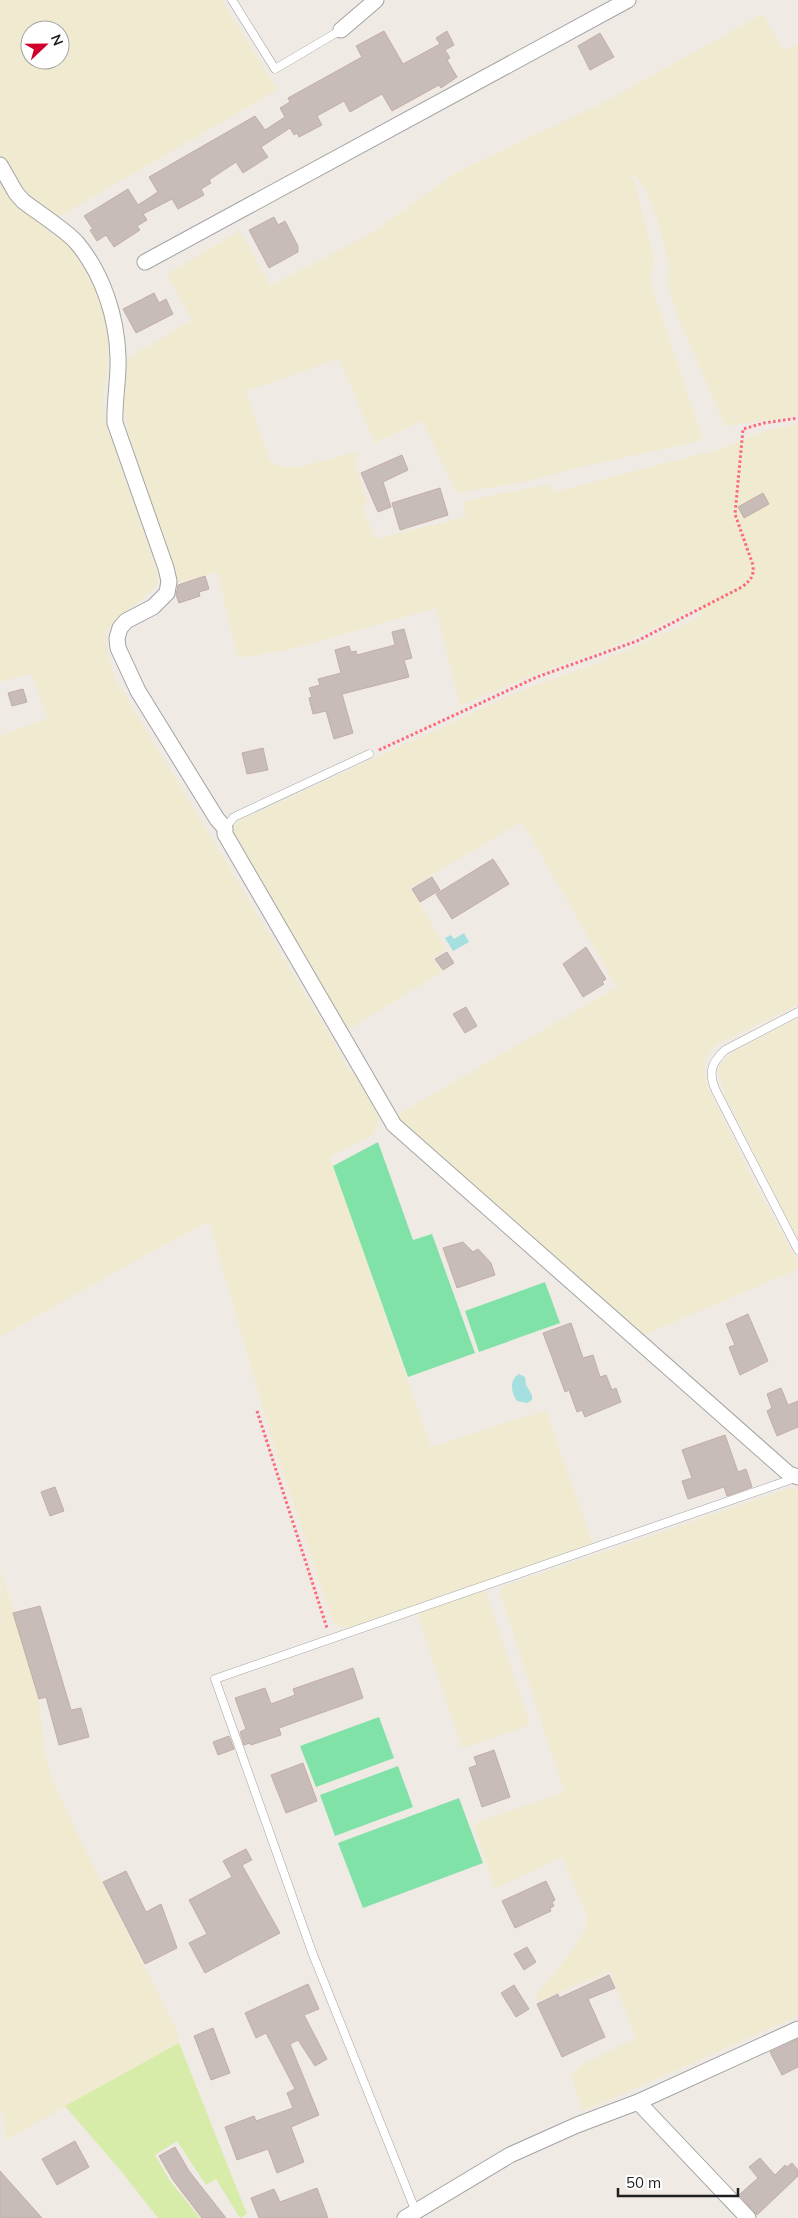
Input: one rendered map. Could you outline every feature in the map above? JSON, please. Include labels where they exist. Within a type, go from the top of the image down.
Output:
[{"type":"street","points":[[341,30],[376,0]]},
{"type":"street","points":[[145,262],[628,0]]},
{"type":"street","points":[[0,165],[22,201],[77,242],[94,269],[107,298],[115,327],[118,358],[114,399],[115,423],[169,581],[167,593],[153,607],[126,622],[120,628],[117,638],[118,648],[138,692],[225,828],[225,834],[394,1125],[788,1474],[798,1477]]},
{"type":"street","points":[[411,2215],[510,2155],[577,2125],[638,2102],[798,2029]]},
{"type":"street","points":[[638,2102],[748,2218]]},
{"type":"lane","points":[[232,0],[276,69],[341,30]]},
{"type":"lane","points":[[225,828],[234,817],[369,754]]},
{"type":"lane","points":[[798,1012],[725,1050],[715,1059],[712,1069],[712,1081],[798,1250]]},
{"type":"lane","points":[[411,2215],[312,1952],[215,1679],[589,1548],[745,1497],[798,1477]]},
{"type":"path","points":[[369,754],[537,677],[637,641],[734,591],[751,580],[754,573],[753,565],[735,514],[743,429],[764,423],[798,418]]},
{"type":"path","points":[[257,1411],[330,1638]]},
{"type":"shaded area","points":[[0,0],[222,0],[277,90],[55,219],[19,191],[0,157]]},
{"type":"shaded area","points":[[763,14],[783,51],[798,44],[798,416],[725,426],[678,317],[668,285],[669,264],[657,218],[645,189],[632,171],[654,259],[650,281],[703,440],[573,469],[530,481],[457,493],[422,421],[375,443],[339,359],[246,391],[270,461],[283,467],[300,467],[358,451],[355,464],[368,504],[362,506],[375,539],[466,517],[463,501],[551,484],[554,492],[720,449],[767,430],[798,424],[798,1005],[718,1044],[709,1053],[705,1063],[705,1073],[707,1085],[757,1188],[798,1262],[798,1269],[644,1335],[498,1206],[394,1119],[395,1116],[617,987],[522,822],[410,888],[447,950],[433,958],[442,972],[346,1031],[230,835],[231,828],[241,820],[520,691],[595,664],[657,637],[702,615],[698,607],[630,640],[524,679],[460,706],[436,608],[288,650],[238,658],[217,572],[176,583],[130,446],[122,391],[123,361],[192,320],[167,274],[240,231],[271,286],[373,232],[457,172],[604,102]]},
{"type":"shaded area","points":[[0,182],[20,207],[68,243],[94,284],[102,304],[107,328],[109,359],[103,401],[105,419],[158,574],[158,585],[109,627],[106,633],[108,654],[115,678],[380,1119],[374,1134],[330,1157],[431,1447],[546,1410],[593,1545],[349,1628],[338,1626],[332,1620],[274,1446],[209,1222],[162,1246],[0,1337],[0,736],[48,718],[31,674],[0,682]]},
{"type":"shaded area","points":[[798,1018],[798,1241],[725,1096],[718,1070],[723,1061],[733,1052]]},
{"type":"shaded area","points":[[790,1488],[798,1489],[798,2016],[589,2109],[582,2110],[571,2075],[581,2065],[636,2038],[610,1971],[537,2002],[537,1993],[572,1951],[586,1927],[587,1916],[562,1857],[495,1889],[473,1824],[564,1792],[499,1590],[504,1586]]},
{"type":"shaded area","points":[[1,1569],[39,1699],[45,1755],[54,1783],[78,1835],[179,2035],[177,2037],[179,2043],[6,2140],[3,2111],[0,2113]]},
{"type":"shaded area","points":[[485,1590],[530,1725],[462,1748],[417,1613]]},
{"type":"green space","points":[[378,1142],[413,1240],[432,1234],[475,1353],[408,1377],[333,1166]]},
{"type":"green space","points":[[545,1282],[560,1323],[479,1352],[465,1311]]},
{"type":"green space","points":[[379,1717],[394,1758],[316,1787],[300,1746]]},
{"type":"green space","points":[[398,1766],[413,1807],[335,1836],[320,1795]]},
{"type":"green space","points":[[459,1798],[483,1863],[363,1908],[338,1843]]},
{"type":"green space","points":[[179,2043],[247,2214],[240,2218],[216,2179],[206,2185],[177,2141],[155,2155],[170,2181],[200,2218],[158,2218],[121,2171],[65,2106]]},
{"type":"water","points":[[464,933],[469,942],[453,951],[445,938],[451,935],[454,939]]},
{"type":"water","points":[[519,1374],[525,1377],[526,1385],[532,1395],[532,1400],[527,1403],[517,1401],[513,1394],[512,1383]]},
{"type":"building","points":[[384,31],[403,64],[440,44],[436,38],[447,31],[454,45],[445,50],[450,58],[447,60],[457,77],[441,88],[439,85],[392,111],[382,94],[350,112],[344,101],[317,116],[322,125],[299,137],[297,133],[294,135],[290,128],[261,147],[268,157],[243,173],[236,162],[209,180],[211,183],[201,189],[204,195],[178,209],[172,199],[143,214],[147,220],[137,226],[140,230],[114,247],[106,235],[97,241],[90,230],[93,229],[84,216],[128,189],[138,205],[158,192],[149,177],[255,116],[265,130],[285,117],[280,108],[290,102],[288,98],[362,57],[356,46]]},
{"type":"building","points":[[600,33],[614,57],[590,70],[578,46]]},
{"type":"building","points":[[274,217],[278,225],[285,221],[298,246],[298,252],[269,268],[249,230]]},
{"type":"building","points":[[154,293],[159,303],[166,299],[173,314],[136,333],[123,309]]},
{"type":"building","points":[[402,455],[408,470],[383,482],[391,507],[378,512],[361,473]]},
{"type":"building","points":[[440,488],[448,515],[400,530],[392,503]]},
{"type":"building","points":[[763,493],[769,504],[744,518],[738,507]]},
{"type":"building","points":[[205,576],[209,589],[199,592],[200,596],[179,603],[176,595],[178,585]]},
{"type":"building","points":[[404,629],[412,658],[404,660],[409,677],[342,694],[353,733],[334,739],[326,711],[313,714],[309,698],[312,697],[309,688],[320,685],[318,679],[341,673],[335,650],[349,646],[351,652],[356,651],[357,655],[395,645],[392,632]]},
{"type":"building","points":[[23,689],[27,702],[12,706],[8,693]]},
{"type":"building","points":[[263,748],[268,770],[247,774],[242,753]]},
{"type":"building","points":[[493,859],[509,884],[452,919],[436,894]]},
{"type":"building","points":[[432,877],[440,890],[420,902],[412,889]]},
{"type":"building","points":[[586,947],[606,979],[602,982],[604,984],[583,997],[563,964]]},
{"type":"building","points":[[447,952],[454,963],[443,970],[435,959]]},
{"type":"building","points":[[466,1007],[477,1026],[465,1033],[453,1014]]},
{"type":"building","points":[[463,1242],[473,1252],[478,1249],[491,1263],[495,1275],[457,1288],[443,1248]]},
{"type":"building","points":[[748,1314],[768,1361],[740,1375],[729,1347],[735,1345],[726,1324]]},
{"type":"building","points":[[571,1323],[583,1358],[593,1355],[600,1377],[606,1375],[612,1390],[616,1388],[621,1402],[585,1417],[582,1410],[577,1412],[569,1390],[565,1392],[543,1333]]},
{"type":"building","points":[[781,1388],[788,1405],[798,1401],[798,1427],[777,1436],[767,1411],[772,1408],[767,1394]]},
{"type":"building","points":[[725,1435],[738,1472],[746,1469],[752,1487],[727,1496],[724,1487],[688,1499],[682,1481],[692,1478],[682,1450]]},
{"type":"building","points":[[55,1487],[64,1511],[50,1516],[41,1492]]},
{"type":"building","points":[[40,1606],[71,1710],[81,1708],[89,1737],[59,1745],[46,1697],[39,1699],[13,1613]]},
{"type":"building","points":[[353,1668],[363,1698],[279,1728],[281,1735],[251,1745],[250,1743],[244,1745],[240,1732],[246,1729],[235,1698],[265,1688],[271,1704],[295,1695],[293,1689]]},
{"type":"building","points":[[229,1736],[234,1749],[218,1755],[213,1742]]},
{"type":"building","points":[[494,1750],[510,1797],[482,1807],[469,1768],[477,1765],[474,1757]]},
{"type":"building","points":[[303,1763],[317,1801],[286,1813],[271,1775]]},
{"type":"building","points":[[246,1849],[252,1860],[242,1865],[280,1933],[205,1973],[189,1943],[207,1934],[189,1900],[232,1877],[223,1861]]},
{"type":"building","points":[[126,1871],[146,1912],[161,1904],[177,1948],[145,1964],[103,1882]]},
{"type":"building","points":[[546,1881],[555,1900],[552,1902],[554,1906],[550,1908],[551,1911],[515,1928],[502,1901]]},
{"type":"building","points":[[527,1947],[536,1962],[524,1970],[514,1954]]},
{"type":"building","points":[[609,1975],[615,1988],[588,1999],[605,2037],[562,2057],[537,2004],[558,1994],[559,1998]]},
{"type":"building","points":[[308,1984],[319,2009],[304,2015],[327,2059],[315,2066],[298,2040],[290,2044],[319,2115],[291,2127],[304,2162],[277,2173],[268,2149],[237,2160],[225,2127],[254,2116],[256,2121],[293,2108],[287,2093],[295,2089],[266,2033],[256,2038],[245,2013]]},
{"type":"building","points":[[514,1985],[529,2009],[516,2017],[501,1993]]},
{"type":"building","points":[[213,2028],[230,2073],[211,2080],[194,2036]]},
{"type":"building","points":[[798,2039],[798,2067],[782,2075],[770,2052]]},
{"type":"building","points":[[75,2141],[89,2167],[57,2185],[42,2159]]},
{"type":"building","points":[[175,2147],[189,2171],[226,2218],[202,2218],[173,2180],[159,2156]]},
{"type":"building","points":[[760,2158],[775,2175],[785,2165],[787,2167],[792,2163],[798,2170],[798,2176],[757,2215],[739,2195],[758,2178],[749,2167]]},
{"type":"building","points":[[0,2171],[42,2218],[0,2218]]},
{"type":"building","points":[[317,2188],[328,2218],[259,2218],[251,2198],[274,2189],[280,2202]]}]
